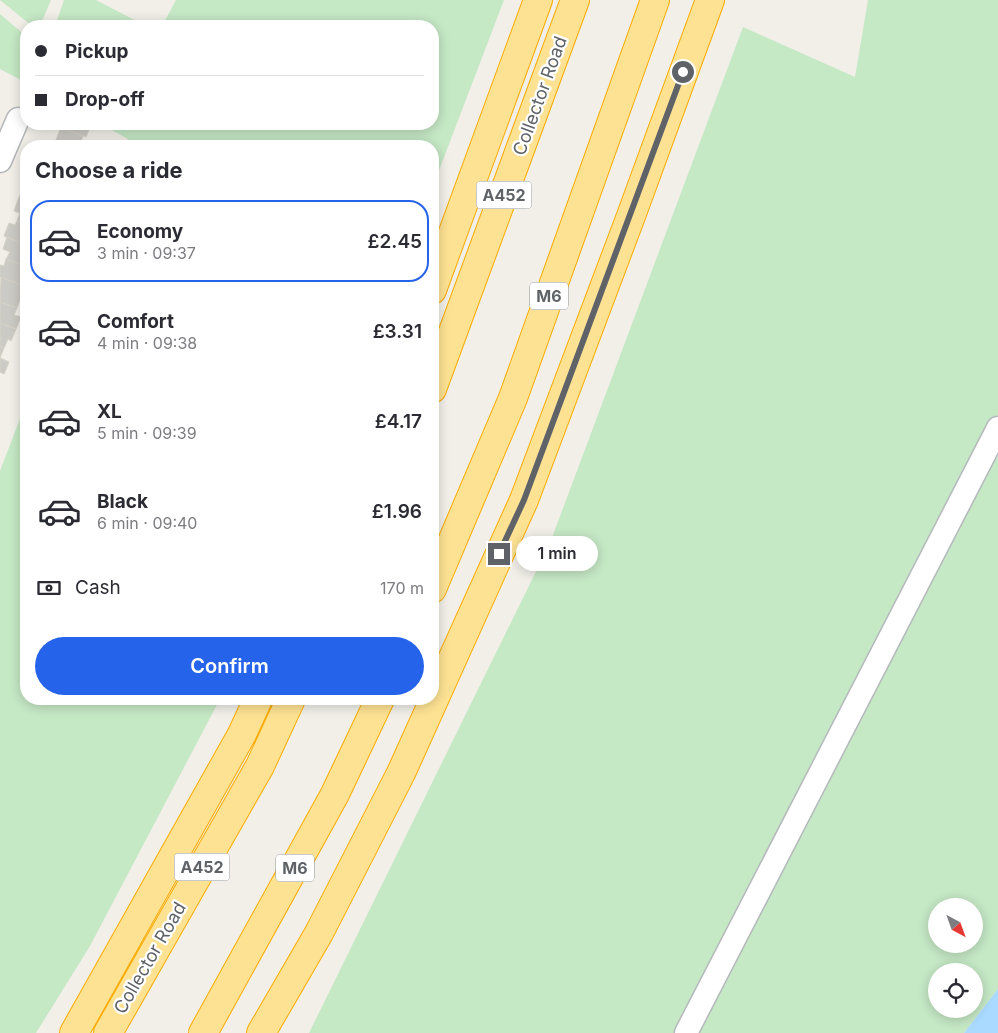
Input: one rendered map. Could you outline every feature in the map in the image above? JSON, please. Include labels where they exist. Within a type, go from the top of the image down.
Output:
[{"type":"highway","name":"Collector Road","points":[[439,271],[538,0]]},
{"type":"highway","name":"Collector Road","points":[[439,370],[575,0]]},
{"type":"highway","name":"M6","points":[[439,572],[513,398],[655,0]]},
{"type":"highway","name":"M6","points":[[439,689],[524,500],[710,0]]},
{"type":"highway","name":"Collector Road","points":[[74,1033],[242,734],[255,705]]},
{"type":"highway","name":"Collector Road","points":[[108,1033],[260,766],[288,705]]},
{"type":"highway","name":"M6","points":[[203,1033],[335,794],[377,705]]},
{"type":"highway","name":"M6","points":[[261,1033],[319,933],[401,773],[432,705]]},
{"type":"street","points":[[2,151],[18,119]]},
{"type":"street","points":[[686,1033],[998,428]]},
{"type":"green space","points":[[0,0],[51,0],[43,20],[25,20]]},
{"type":"green space","points":[[64,0],[96,0],[134,20],[57,20]]},
{"type":"green space","points":[[176,0],[504,0],[439,170],[439,140],[128,140],[112,130],[439,130],[439,20],[165,20]]},
{"type":"green space","points":[[868,0],[998,0],[998,989],[983,1008],[983,963],[928,963],[928,1018],[976,1018],[964,1033],[309,1033],[550,543],[743,27],[855,77]]},
{"type":"green space","points":[[0,14],[20,31],[20,79],[0,69]]},
{"type":"green space","points":[[20,419],[20,705],[217,705],[90,946],[36,1033],[0,1033],[0,471]]},
{"type":"water","points":[[998,989],[998,1033],[964,1033],[976,1018],[983,1018],[983,1008]]},
{"type":"building","points":[[60,130],[68,130],[83,136],[81,140],[56,140]]},
{"type":"building","points":[[68,130],[89,130],[86,137]]},
{"type":"building","points":[[19,197],[20,213],[14,211]]},
{"type":"building","points":[[17,221],[20,222],[20,243],[4,236],[9,223],[15,225]]},
{"type":"building","points":[[7,237],[20,242],[20,264],[6,259],[10,252],[3,249]]},
{"type":"building","points":[[6,259],[20,264],[20,285],[0,277],[0,265],[4,266]]},
{"type":"building","points":[[1,277],[20,285],[20,300],[17,308],[0,302]]},
{"type":"building","points":[[0,302],[17,308],[14,315],[20,317],[20,319],[16,329],[0,323]]},
{"type":"building","points":[[0,323],[16,329],[11,341],[8,339],[4,348],[0,346]]},
{"type":"building","points":[[0,346],[4,348],[0,358]]},
{"type":"building","points":[[0,358],[9,362],[4,374],[0,372]]},
{"type":"route","points":[[499,554],[524,500],[683,72]]}]
